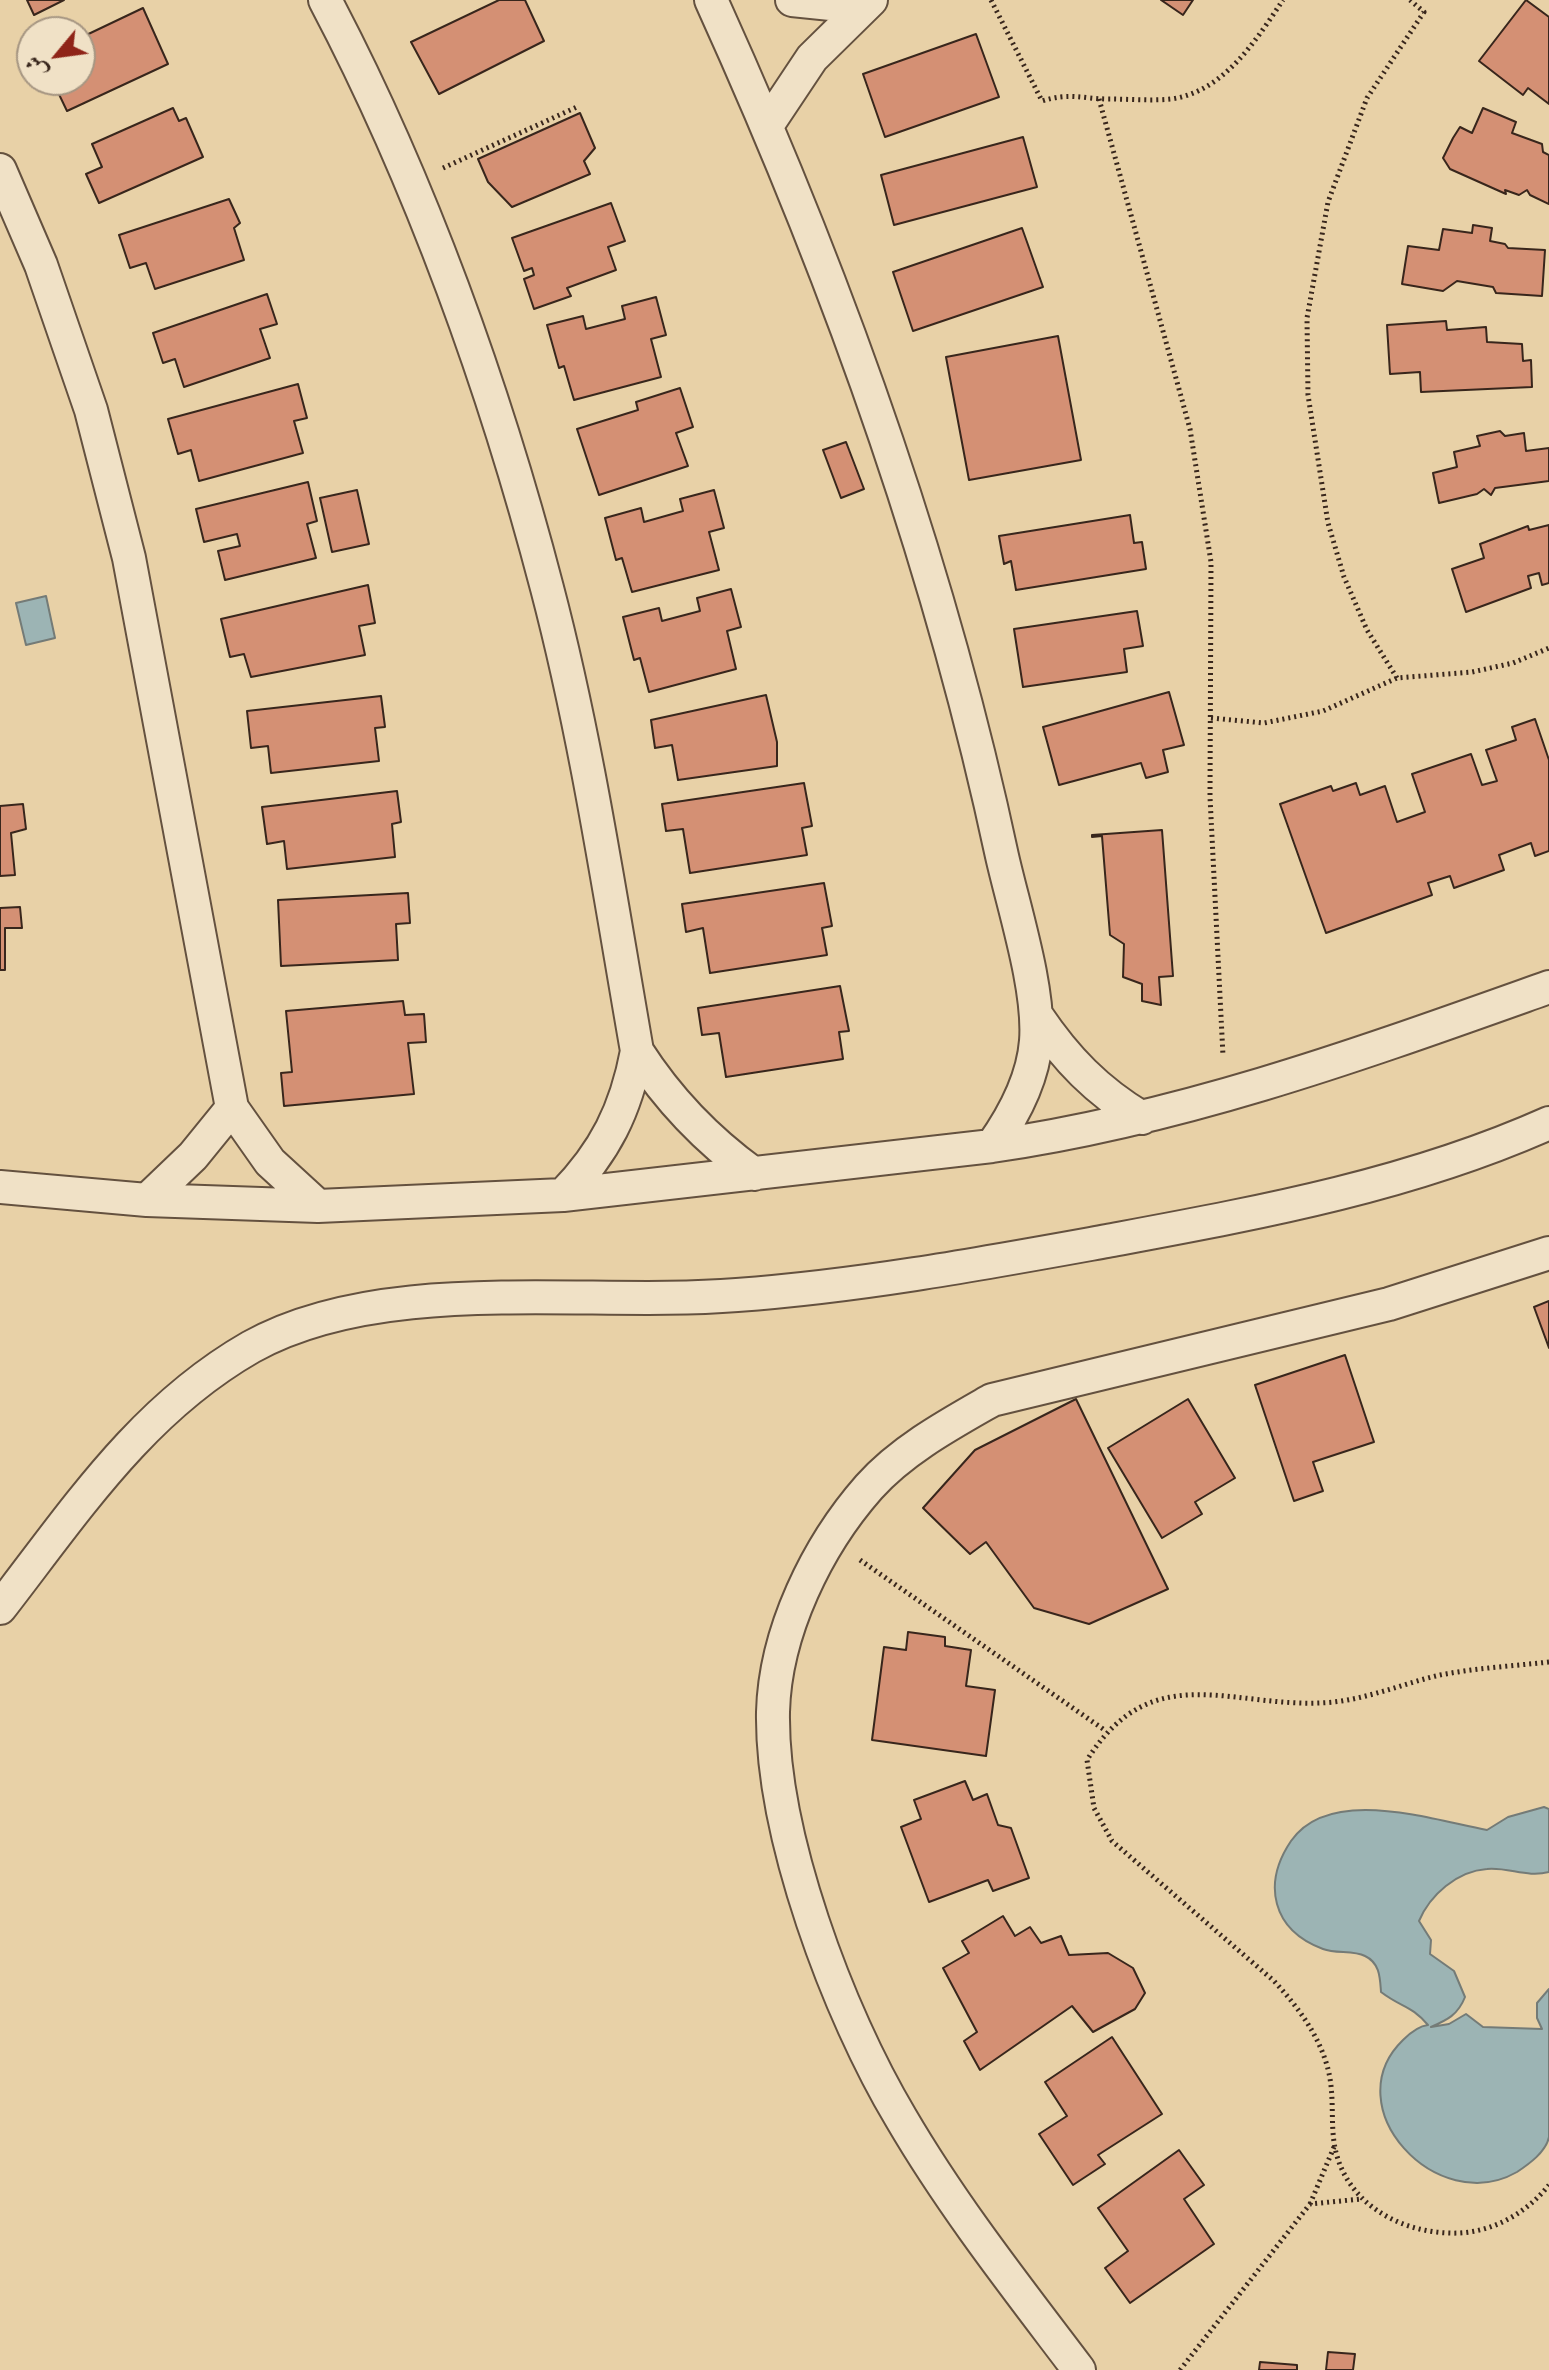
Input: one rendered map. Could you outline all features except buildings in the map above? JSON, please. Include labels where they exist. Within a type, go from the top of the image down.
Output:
[{"type":"street","points":[[325,0],[410,183],[486,386],[548,589],[587,768],[637,1051],[629,1092],[614,1130],[592,1165],[563,1195]]},
{"type":"street","points":[[711,0],[768,124],[853,342],[927,563],[988,788],[1037,1016],[1030,1071],[1008,1123],[992,1146]]},
{"type":"street","points":[[792,0],[831,4],[871,0]]},
{"type":"street","points":[[768,124],[812,58],[871,0]]},
{"type":"street","points":[[0,170],[41,265],[91,410],[129,558],[232,1108],[270,1162],[318,1206]]},
{"type":"street","points":[[0,1187],[147,1200],[318,1206],[563,1195],[992,1146],[1142,1118],[1225,1097],[1319,1069],[1549,987]]},
{"type":"street","points":[[1037,1016],[1072,1064],[1093,1085],[1142,1118]]},
{"type":"street","points":[[637,1051],[677,1106],[726,1154],[754,1174]]},
{"type":"street","points":[[147,1200],[200,1148],[232,1108]]},
{"type":"street","points":[[0,1608],[147,1426],[194,1384],[255,1345],[329,1316],[426,1303],[731,1296],[1010,1259],[1339,1195],[1464,1158],[1549,1123]]},
{"type":"street","points":[[1079,2370],[962,2215],[899,2116],[848,2011],[807,1907],[779,1794],[773,1710],[787,1628],[830,1539],[870,1486],[935,1433],[992,1400],[1389,1304],[1549,1253]]},
{"type":"path","points":[[991,0],[1042,101],[1065,94],[1099,99],[1172,99],[1198,91],[1225,74],[1251,48],[1283,0]]},
{"type":"path","points":[[1397,678],[1367,630],[1344,577],[1328,523],[1308,395],[1307,318],[1328,202],[1367,98],[1424,12],[1410,0]]},
{"type":"path","points":[[1099,99],[1190,429],[1211,562],[1210,797],[1225,1097]]},
{"type":"path","points":[[410,183],[577,107]]},
{"type":"path","points":[[1211,718],[1264,723],[1323,711],[1397,678],[1472,672],[1513,663],[1549,648]]},
{"type":"path","points":[[830,1539],[1106,1731]]},
{"type":"path","points":[[1549,1662],[1443,1675],[1338,1701],[1289,1703],[1187,1693],[1148,1704],[1106,1731],[1087,1760],[1094,1808],[1112,1841],[1274,1981],[1297,2007],[1315,2037],[1328,2069],[1334,2102],[1334,2146],[1340,2164],[1361,2199],[1392,2221],[1430,2232],[1471,2234],[1503,2223],[1549,2185]]},
{"type":"path","points":[[1180,2370],[1310,2204],[1334,2146]]},
{"type":"path","points":[[1310,2204],[1361,2199]]},
{"type":"water","points":[[46,596],[55,638],[26,645],[16,603]]},
{"type":"water","points":[[1544,1807],[1549,1809],[1549,1872],[1533,1874],[1487,1869],[1465,1874],[1437,1894],[1419,1921],[1431,1940],[1430,1954],[1454,1971],[1465,1997],[1451,2016],[1431,2027],[1449,2024],[1466,2014],[1483,2027],[1542,2029],[1537,2018],[1537,2003],[1549,1989],[1547,2142],[1536,2157],[1517,2172],[1486,2182],[1456,2180],[1428,2168],[1404,2148],[1388,2123],[1380,2095],[1385,2067],[1403,2040],[1415,2030],[1428,2025],[1381,1992],[1378,1971],[1370,1959],[1355,1953],[1323,1949],[1292,1930],[1277,1904],[1277,1873],[1291,1841],[1308,1824],[1330,1814],[1356,1810],[1383,1811],[1487,1830],[1508,1817]]}]
